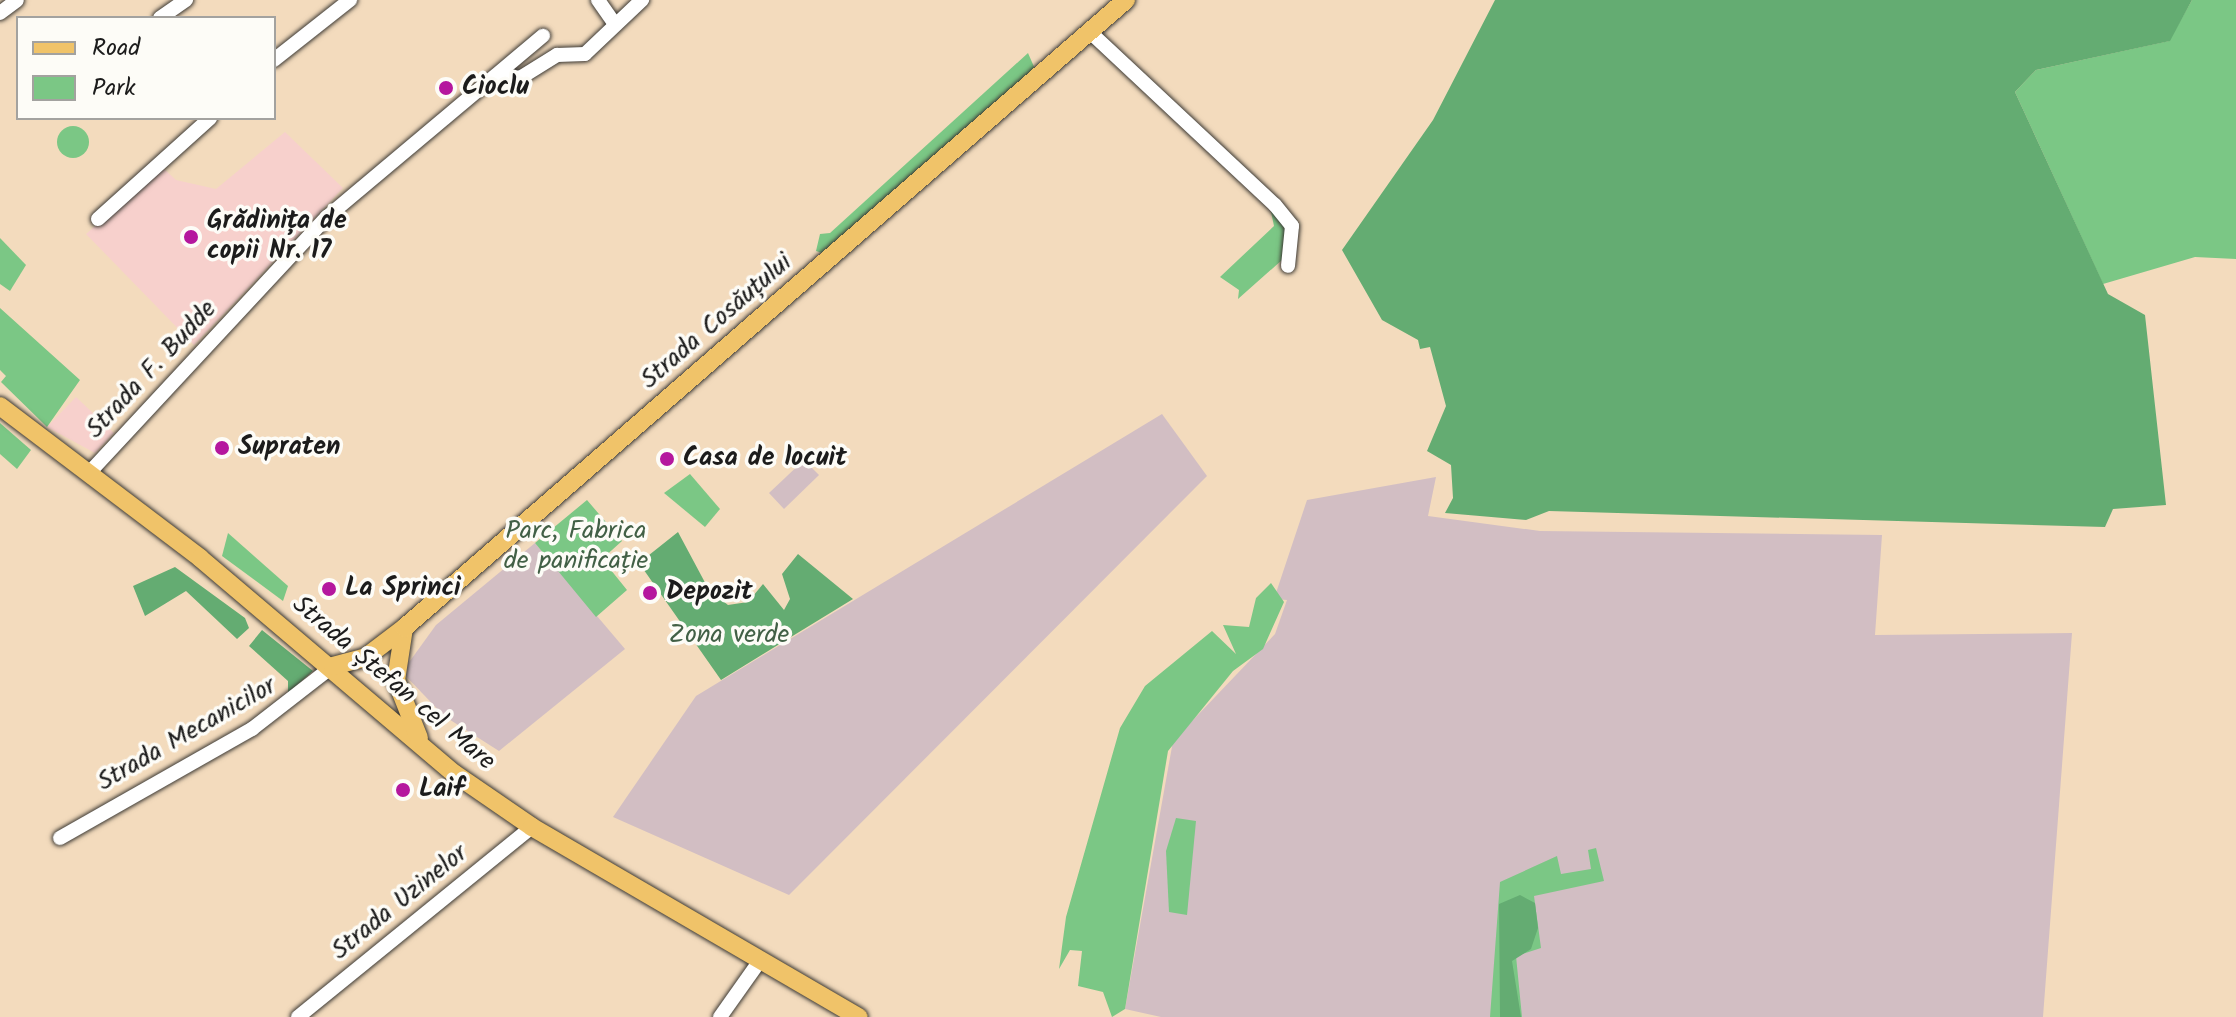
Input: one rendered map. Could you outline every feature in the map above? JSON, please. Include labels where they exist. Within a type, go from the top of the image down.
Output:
[{"type":"main road","name":"Strada Cosăuțului","points":[[333,666],[366,657],[404,628],[1126,0]]},
{"type":"main road","name":"Strada Ștefan cel Mare","points":[[0,406],[333,666],[430,753],[532,827],[859,1017]]},
{"type":"main road","points":[[404,628],[400,700],[430,753]]},
{"type":"street","points":[[0,13],[17,0]]},
{"type":"street","points":[[163,16],[186,0]]},
{"type":"street","points":[[276,58],[350,0]]},
{"type":"street","points":[[598,0],[615,24]]},
{"type":"street","name":"Strada F. Budde","points":[[499,76],[520,78],[557,55],[585,54],[642,0]]},
{"type":"street","points":[[1090,32],[1275,205],[1292,226],[1288,266]]},
{"type":"street","name":"Strada F. Budde","points":[[89,473],[327,217],[543,36]]},
{"type":"street","points":[[98,219],[208,120]]},
{"type":"street","name":"Strada Mecanicilor","points":[[60,838],[252,729],[333,666]]},
{"type":"street","name":"Strada Uzinelor","points":[[298,1017],[532,827]]},
{"type":"street","points":[[720,1017],[761,959]]},
{"type":"shaded area","name":"Grădinița de copii Nr. 17","points":[[285,132],[343,188],[194,345],[86,234],[162,167],[176,180],[216,189]]},
{"type":"shaded area","points":[[76,397],[114,433],[95,453],[47,427]]},
{"type":"shaded area","points":[[1162,414],[1207,476],[789,895],[613,817],[696,696]]},
{"type":"shaded area","points":[[804,460],[819,475],[784,509],[769,493]]},
{"type":"shaded area","points":[[1436,477],[1428,516],[1540,531],[1882,535],[1875,635],[2072,633],[2043,1017],[1161,1017],[1125,1009],[1173,741],[1275,634],[1287,600],[1274,599],[1307,500]]},
{"type":"shaded area","points":[[535,543],[625,649],[499,751],[444,716],[402,672],[436,625]]},
{"type":"green space","points":[[1495,0],[2192,0],[2170,41],[2036,70],[2015,92],[2108,294],[2145,315],[2166,505],[2113,509],[2105,527],[1549,511],[1526,520],[1445,513],[1453,498],[1451,465],[1427,451],[1446,406],[1430,347],[1420,349],[1418,340],[1382,320],[1342,250],[1433,120]]},
{"type":"green space","points":[[2192,0],[2236,0],[2236,259],[2195,257],[2103,284],[2015,92],[2036,70],[2169,41]]},
{"type":"green space","points":[[1028,53],[1035,69],[822,253],[816,251],[820,234],[830,233]]},
{"type":"green space","points":[[73,126],[84,131],[89,142],[84,153],[73,158],[62,153],[57,142],[62,131]]},
{"type":"green space","points":[[1270,207],[1287,226],[1282,260],[1238,299],[1239,290],[1220,277],[1274,226]]},
{"type":"green space","points":[[0,238],[26,265],[10,291],[0,284]]},
{"type":"green space","points":[[0,308],[80,380],[47,427],[1,382],[6,376],[0,370]]},
{"type":"green space","points":[[0,423],[31,450],[17,469],[0,454]]},
{"type":"green space","points":[[690,474],[720,509],[705,527],[664,493]]},
{"type":"green space","name":"Parc, Fabrica de panificație","points":[[587,500],[622,541],[602,559],[627,590],[596,617],[535,543]]},
{"type":"green space","name":"Zona verde","points":[[678,532],[709,590],[728,605],[748,602],[763,584],[784,610],[790,599],[782,574],[798,554],[853,599],[721,680],[639,563]]},
{"type":"green space","points":[[228,533],[288,586],[283,601],[222,556]]},
{"type":"green space","points":[[175,567],[245,618],[249,628],[237,639],[186,591],[145,616],[133,586]]},
{"type":"green space","points":[[1271,583],[1284,602],[1263,649],[1233,671],[1168,751],[1125,1009],[1112,1017],[1103,992],[1078,986],[1082,951],[1070,950],[1059,969],[1066,917],[1120,728],[1145,686],[1212,631],[1236,654],[1223,625],[1249,627],[1256,598]]},
{"type":"green space","points":[[262,630],[313,671],[288,693],[288,681],[249,646]]},
{"type":"green space","points":[[1176,818],[1196,821],[1187,915],[1169,912],[1166,851]]},
{"type":"green space","points":[[1596,848],[1604,881],[1534,896],[1541,948],[1516,956],[1522,1017],[1490,1017],[1500,882],[1557,856],[1561,874],[1591,869],[1588,850]]},
{"type":"green space","points":[[1520,895],[1535,903],[1538,928],[1531,949],[1512,961],[1521,1017],[1500,1017],[1499,904]]},
{"type":"place","name":"Cioclu","points":[[446,88]]},
{"type":"place","name":"Grădinița de copii Nr. 17","points":[[191,237]]},
{"type":"place","name":"Supraten","points":[[222,448]]},
{"type":"place","name":"Casa de locuit","points":[[667,459]]},
{"type":"place","name":"La Sprinci","points":[[329,589]]},
{"type":"place","name":"Depozit","points":[[650,593]]},
{"type":"place","name":"Laif","points":[[403,790]]}]
